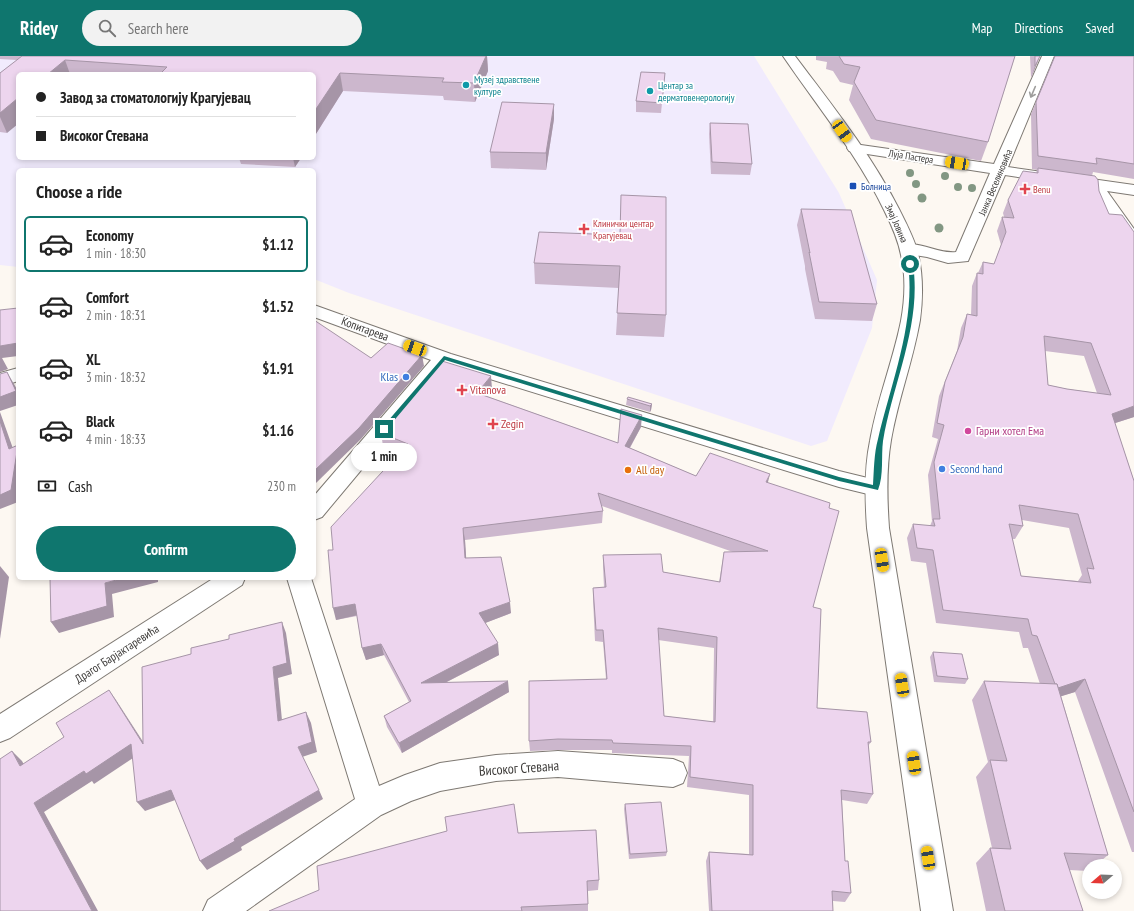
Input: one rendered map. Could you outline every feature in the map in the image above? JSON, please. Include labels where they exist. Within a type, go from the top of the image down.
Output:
[{"type":"street","name":"Змај Јовина","points":[[789,56],[854,148],[884,196],[898,223],[908,249],[913,278],[913,302],[905,343],[880,441],[876,488],[878,528],[937,911]]},
{"type":"street","name":"Јанка Веселиновића","points":[[908,249],[930,252],[948,258],[962,258],[1048,56]]},
{"type":"street","name":"Луја Пастера","points":[[854,148],[1134,190]]},
{"type":"street","points":[[1095,184],[1134,241]]},
{"type":"street","name":"Копитарева","points":[[316,312],[444,358],[839,479],[876,488]]},
{"type":"street","points":[[316,510],[444,358]]},
{"type":"street","points":[[0,380],[16,375]]},
{"type":"street","name":"Драгог Барјактаревића","points":[[0,729],[230,580]]},
{"type":"street","points":[[300,580],[371,805]]},
{"type":"street","name":"Високог Стевана","points":[[219,911],[371,805],[405,789],[440,777],[496,768],[558,764],[673,773]]},
{"type":"shaded area","name":"Клинички центар Крагујевац","points":[[0,56],[754,56],[839,193],[877,280],[872,328],[827,441],[811,446],[349,293],[316,280],[316,168],[16,168],[16,267],[0,265]]},
{"type":"building","points":[[22,56],[486,56],[474,83],[442,82],[444,78],[340,73],[316,109],[316,72],[162,72],[167,67],[65,60],[50,72],[16,72],[16,100],[0,113],[0,73]]},
{"type":"building","points":[[839,56],[1015,56],[988,142],[876,120],[854,82],[860,67],[844,64]]},
{"type":"building","points":[[1035,56],[1040,56],[1035,66]]},
{"type":"building","points":[[1055,56],[1134,56],[1134,164],[1096,158],[1097,164],[1038,156],[1036,102]]},
{"type":"building","name":"Центар за дерматовенерологију","points":[[641,72],[665,73],[662,103],[636,101]]},
{"type":"building","points":[[502,102],[554,104],[546,153],[490,152]]},
{"type":"building","points":[[710,123],[748,124],[752,164],[712,162]]},
{"type":"building","points":[[1038,168],[1095,176],[1098,180],[1099,191],[1109,214],[1122,215],[1134,232],[1134,406],[1112,414],[1134,481],[1134,812],[1085,679],[1058,688],[1057,684],[1055,684],[1037,636],[1032,635],[1028,619],[943,610],[933,550],[917,548],[913,524],[935,526],[933,519],[940,519],[934,462],[944,425],[937,423],[945,382],[963,337],[967,314],[977,316],[977,273],[983,274],[983,262],[994,264],[1006,232],[1002,217],[1014,218],[1008,200],[1023,171],[1038,173]],"holes":[[[1044,336],[1091,343],[1111,395],[1048,385]],[[1019,505],[1078,514],[1094,569],[1087,568],[1091,583],[1021,576],[1009,524],[1023,526]]]},
{"type":"building","points":[[621,195],[666,197],[666,315],[617,313],[620,266],[534,263],[539,232],[620,235]]},
{"type":"building","points":[[801,209],[851,210],[877,304],[819,302]]},
{"type":"building","points":[[16,308],[16,343],[0,346],[0,310]]},
{"type":"building","points":[[316,321],[371,358],[388,343],[422,355],[359,428],[316,469]]},
{"type":"building","points":[[442,361],[491,376],[477,393],[618,443],[621,409],[642,415],[625,446],[696,476],[710,453],[770,474],[766,482],[830,503],[829,508],[839,511],[813,607],[821,609],[817,708],[867,712],[871,742],[868,742],[873,794],[841,790],[845,861],[848,861],[851,893],[832,891],[833,911],[712,911],[709,852],[753,855],[753,785],[690,777],[691,746],[613,743],[612,740],[558,739],[529,741],[529,681],[607,679],[603,630],[596,630],[593,588],[606,587],[603,555],[661,554],[663,572],[720,582],[724,552],[768,551],[598,493],[603,511],[463,528],[465,558],[501,557],[510,602],[479,613],[498,643],[421,683],[508,681],[399,743],[384,716],[411,701],[381,644],[362,648],[355,604],[333,608],[328,550],[333,550],[331,527],[408,444],[381,433]],"holes":[[[658,628],[717,637],[715,722],[664,716]]]},
{"type":"building","points":[[7,372],[16,391],[0,397],[0,374]]},
{"type":"building","points":[[628,397],[652,404],[650,406],[627,399]]},
{"type":"building","points":[[0,421],[9,449],[16,446],[16,458],[11,490],[0,495]]},
{"type":"building","points":[[50,580],[116,580],[105,583],[107,606],[51,622]]},
{"type":"building","points":[[282,622],[287,663],[273,667],[278,721],[306,712],[312,742],[298,747],[319,790],[234,839],[235,841],[200,861],[171,790],[137,802],[131,744],[86,774],[84,771],[34,803],[92,911],[0,911],[0,759],[12,751],[20,766],[64,737],[56,723],[109,690],[143,744],[142,667],[191,654],[191,648],[229,639],[229,635]]},
{"type":"building","points":[[933,652],[962,654],[968,679],[937,676]]},
{"type":"building","points":[[984,681],[1057,684],[1108,855],[1064,853],[1083,911],[1005,911],[990,848],[1011,849],[990,760],[1007,761]]},
{"type":"building","points":[[661,802],[667,852],[630,854],[625,804]]},
{"type":"building","points":[[514,804],[518,833],[596,830],[599,880],[587,881],[588,904],[521,907],[522,911],[269,911],[319,890],[317,866],[447,831],[445,817]]},
{"type":"place","name":"Музеј здравствене културе","points":[[466,85]]},
{"type":"place","name":"Центар за дерматовенерологију","points":[[650,91]]},
{"type":"place","name":"Болница","points":[[853,186]]},
{"type":"place","name":"Benu","points":[[1025,189]]},
{"type":"place","name":"Клинички центар Крагујевац","points":[[584,229]]},
{"type":"place","name":"Klas","points":[[406,377]]},
{"type":"place","name":"Vitanova","points":[[462,390]]},
{"type":"place","name":"Zegin","points":[[493,424]]},
{"type":"place","name":"Гарни хотел Ема","points":[[968,431]]},
{"type":"place","name":"Second hand","points":[[942,469]]},
{"type":"place","name":"All day","points":[[628,470]]},
{"type":"route","points":[[384,429],[444,358],[839,479],[876,488],[880,441],[905,343],[913,302],[913,278],[910,264]]}]
